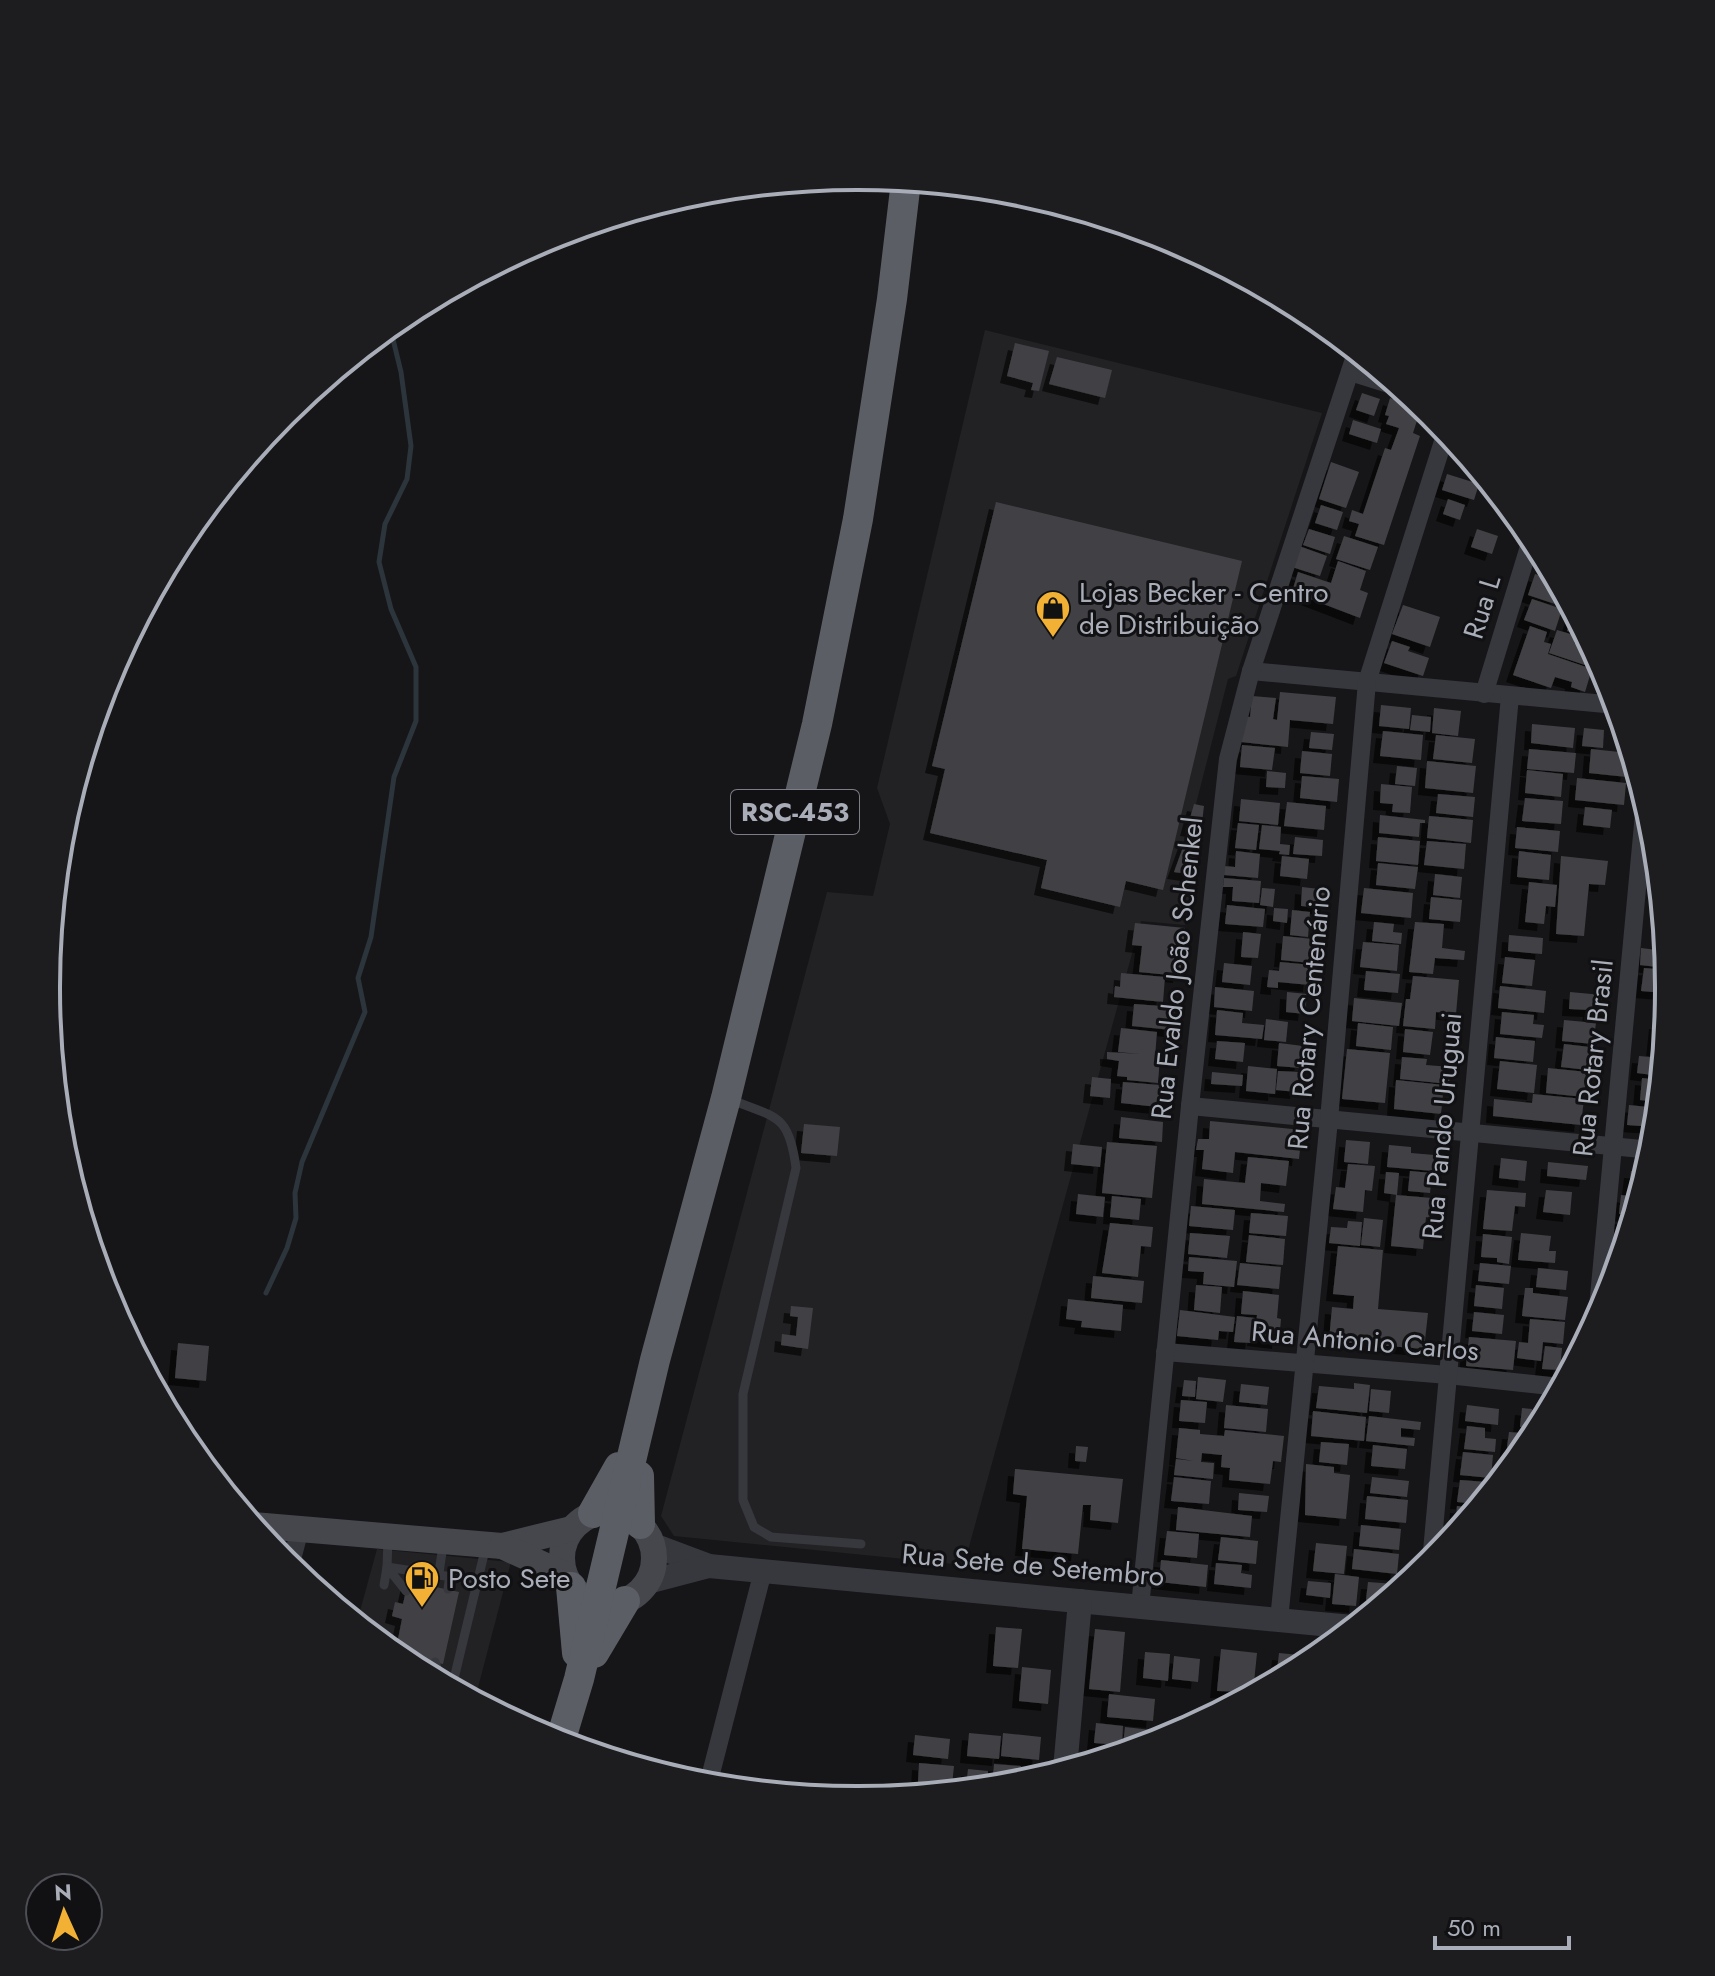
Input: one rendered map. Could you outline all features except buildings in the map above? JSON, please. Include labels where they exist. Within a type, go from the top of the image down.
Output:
[{"type":"highway","name":"RSC-453","points":[[564,1729],[579,1679],[623,1596],[615,1525],[655,1360],[726,1098],[817,724],[858,519],[892,299],[905,192]]},
{"type":"highway","points":[[568,1581],[579,1679]]},
{"type":"main road","points":[[270,1526],[494,1546],[615,1525]]},
{"type":"main road","points":[[568,1581],[561,1551],[615,1525]]},
{"type":"main road","points":[[494,1546],[568,1581],[623,1596],[654,1558],[615,1525]]},
{"type":"street","name":"Rua Evaldo João Schenkel","points":[[1140,1607],[1228,759],[1251,671],[1353,363]]},
{"type":"street","points":[[1350,372],[1372,379]]},
{"type":"street","name":"Rua Rotary Centenário","points":[[1279,1620],[1329,1120],[1367,682],[1442,446]]},
{"type":"street","name":"Rua L","points":[[1484,694],[1527,554]]},
{"type":"street","points":[[1251,671],[1602,704]]},
{"type":"street","name":"Rua Pando Uruguai","points":[[1433,1539],[1510,696]]},
{"type":"street","name":"Rua Rotary Brasil","points":[[1601,1276],[1612,1145],[1648,884]]},
{"type":"street","points":[[1190,1106],[1639,1148]]},
{"type":"street","name":"Rua Antonio Carlos","points":[[1165,1352],[1549,1386]]},
{"type":"street","name":"Rua Sete de Setembro","points":[[615,1525],[709,1566],[1337,1626]]},
{"type":"street","points":[[294,1552],[300,1529]]},
{"type":"street","name":"Rua Sete de Setembro","points":[[623,1596],[709,1566]]},
{"type":"street","points":[[711,1772],[763,1571]]},
{"type":"street","points":[[1066,1757],[1080,1601]]},
{"type":"lane","points":[[726,1098],[778,1119],[792,1138],[796,1168],[743,1394],[743,1500],[754,1527],[771,1537],[861,1544]]},
{"type":"lane","points":[[384,1585],[388,1536]]},
{"type":"lane","points":[[439,1573],[443,1541]]},
{"type":"lane","points":[[455,1676],[478,1581],[494,1546]]},
{"type":"lane","points":[[387,1567],[478,1581]]},
{"type":"lane","points":[[387,1567],[406,1591]]},
{"type":"lane","points":[[448,1589],[450,1575]]},
{"type":"shaded area","points":[[985,330],[1322,413],[1236,676],[1228,679],[1196,804],[1175,871],[1192,876],[1185,925],[1141,921],[964,1565],[674,1536],[661,1516],[827,892],[873,896],[890,824],[877,788]]},
{"type":"shaded area","points":[[377,1549],[511,1562],[478,1689],[414,1651],[360,1611]]},
{"type":"waterway","points":[[266,1293],[287,1248],[296,1218],[295,1193],[302,1162],[365,1012],[358,978],[371,937],[394,777],[416,721],[416,667],[391,609],[379,562],[385,524],[407,479],[411,446],[401,372],[393,340]]},
{"type":"place","name":"Lojas Becker - Centro de Distribuição","points":[[1053,639]]},
{"type":"place","name":"Posto Sete","points":[[422,1609]]}]
